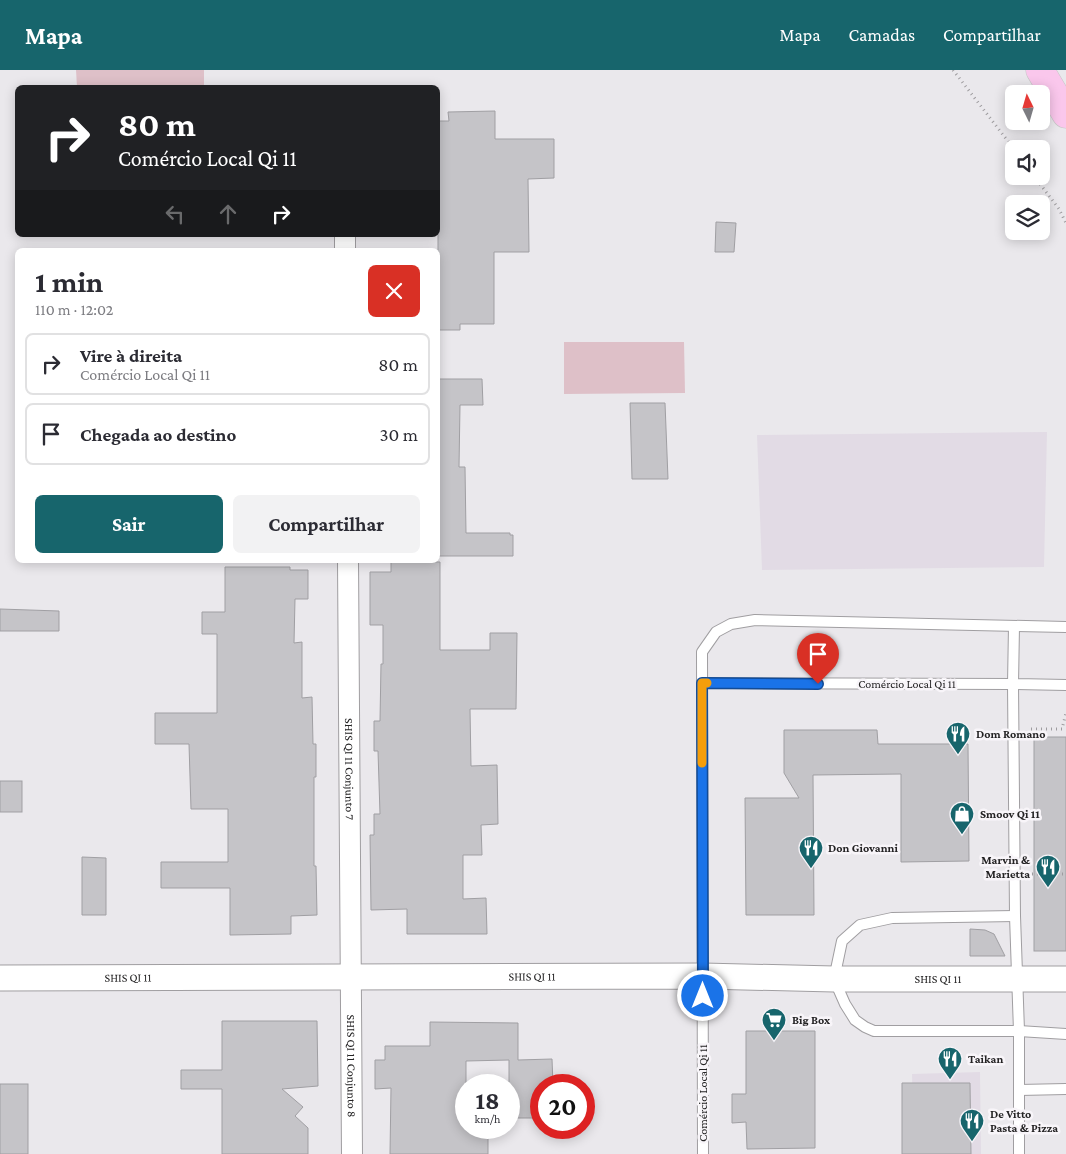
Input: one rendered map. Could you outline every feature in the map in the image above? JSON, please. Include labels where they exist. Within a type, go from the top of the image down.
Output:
[{"type":"main road","points":[[1040,70],[1066,114]]},
{"type":"street","name":"SHIS QI 11 Conjunto 7","points":[[348,563],[350,978]]},
{"type":"street","name":"SHIS QI 11","points":[[0,978],[703,976],[834,979],[1066,979]]},
{"type":"street","name":"SHIS QI 11 Conjunto 8","points":[[350,978],[352,1154]]},
{"type":"lane","points":[[702,683],[702,652],[716,632],[731,624],[755,620],[1066,627]]},
{"type":"lane","points":[[1014,626],[1015,916],[1020,1031],[1019,1154]]},
{"type":"lane","name":"Comércio Local Qi 11","points":[[704,1154],[702,683],[1066,685]]},
{"type":"lane","points":[[1015,916],[892,918],[860,925],[842,941],[834,979],[845,1004],[855,1020],[874,1030],[1020,1031],[1066,1034]]},
{"type":"lane","points":[[1019,1090],[1066,1089]]},
{"type":"path","points":[[953,70],[1007,140]]},
{"type":"path","points":[[1041,185],[1059,210],[1066,224]]},
{"type":"path","points":[[1030,738],[1030,729],[1062,729],[1066,713]]},
{"type":"path","points":[[1030,864],[1031,874],[1066,874]]},
{"type":"shaded area","points":[[76,70],[204,70],[204,85],[77,85]]},
{"type":"shaded area","points":[[564,342],[684,342],[685,393],[564,394]]},
{"type":"shaded area","points":[[1047,432],[1044,567],[762,570],[757,435]]},
{"type":"shaded area","points":[[980,1072],[981,1154],[914,1154],[912,1074]]},
{"type":"building","points":[[495,111],[495,139],[554,139],[554,178],[528,179],[529,252],[494,252],[494,324],[460,324],[460,330],[440,330],[440,248],[438,248],[438,237],[440,237],[440,121],[449,121],[448,112]]},
{"type":"building","points":[[716,222],[736,223],[734,252],[715,252]]},
{"type":"building","points":[[440,379],[482,379],[483,405],[460,405],[459,467],[465,467],[466,533],[510,533],[510,535],[513,535],[513,556],[440,556]]},
{"type":"building","points":[[630,403],[665,403],[668,479],[632,479]]},
{"type":"building","points":[[391,563],[440,563],[440,650],[490,650],[490,633],[517,633],[516,709],[470,709],[471,766],[497,765],[498,824],[481,825],[482,855],[463,855],[463,899],[486,898],[487,934],[407,934],[407,909],[371,910],[370,835],[374,835],[374,814],[380,814],[378,751],[374,751],[374,721],[380,721],[383,625],[370,625],[370,572],[391,572]]},
{"type":"building","points":[[225,567],[290,567],[290,570],[308,570],[308,599],[295,599],[294,643],[302,642],[302,698],[312,697],[313,744],[316,744],[314,866],[316,866],[317,915],[291,916],[291,934],[230,935],[230,888],[161,888],[161,862],[228,862],[228,809],[191,809],[189,744],[155,744],[155,713],[217,713],[217,634],[202,634],[202,612],[225,612]]},
{"type":"building","points":[[0,609],[59,611],[59,631],[0,631]]},
{"type":"building","points":[[784,730],[877,730],[878,744],[968,744],[969,861],[901,862],[901,774],[813,775],[814,915],[746,915],[745,798],[799,798],[784,773]]},
{"type":"building","points":[[1034,737],[1066,737],[1066,951],[1034,951]]},
{"type":"building","points":[[0,781],[22,781],[22,812],[0,812]]},
{"type":"building","points":[[82,857],[106,858],[106,915],[82,915]]},
{"type":"building","points":[[970,929],[985,930],[994,934],[1005,956],[970,956]]},
{"type":"building","points":[[222,1021],[317,1021],[318,1086],[282,1089],[303,1107],[295,1116],[308,1128],[308,1154],[222,1154],[222,1089],[181,1089],[181,1070],[222,1070]]},
{"type":"building","points":[[430,1022],[518,1023],[518,1060],[552,1059],[553,1074],[530,1074],[530,1118],[520,1118],[520,1074],[509,1074],[509,1060],[466,1061],[466,1074],[455,1074],[455,1139],[488,1139],[488,1154],[390,1154],[391,1088],[375,1089],[375,1060],[385,1060],[385,1046],[430,1046]]},
{"type":"building","points":[[746,1031],[815,1031],[815,1148],[747,1149],[746,1122],[732,1123],[732,1094],[746,1094]]},
{"type":"building","points":[[902,1083],[970,1083],[971,1154],[902,1154]]},
{"type":"building","points":[[0,1084],[28,1084],[28,1154],[0,1154]]},
{"type":"slow traffic","points":[[702,763],[702,683],[707,683]]},
{"type":"place","name":"Dom Romano","points":[[958,755]]},
{"type":"place","name":"Smoov Qi 11","points":[[962,835]]},
{"type":"place","name":"Don Giovanni","points":[[811,869]]},
{"type":"place","name":"Marvin & Marietta","points":[[1048,888]]},
{"type":"place","name":"Big Box","points":[[774,1041]]},
{"type":"place","name":"Taikan","points":[[950,1080]]},
{"type":"place","name":"De Vitto Pasta & Pizza","points":[[972,1142]]},
{"type":"route","points":[[703,996],[702,683],[818,684]]}]
